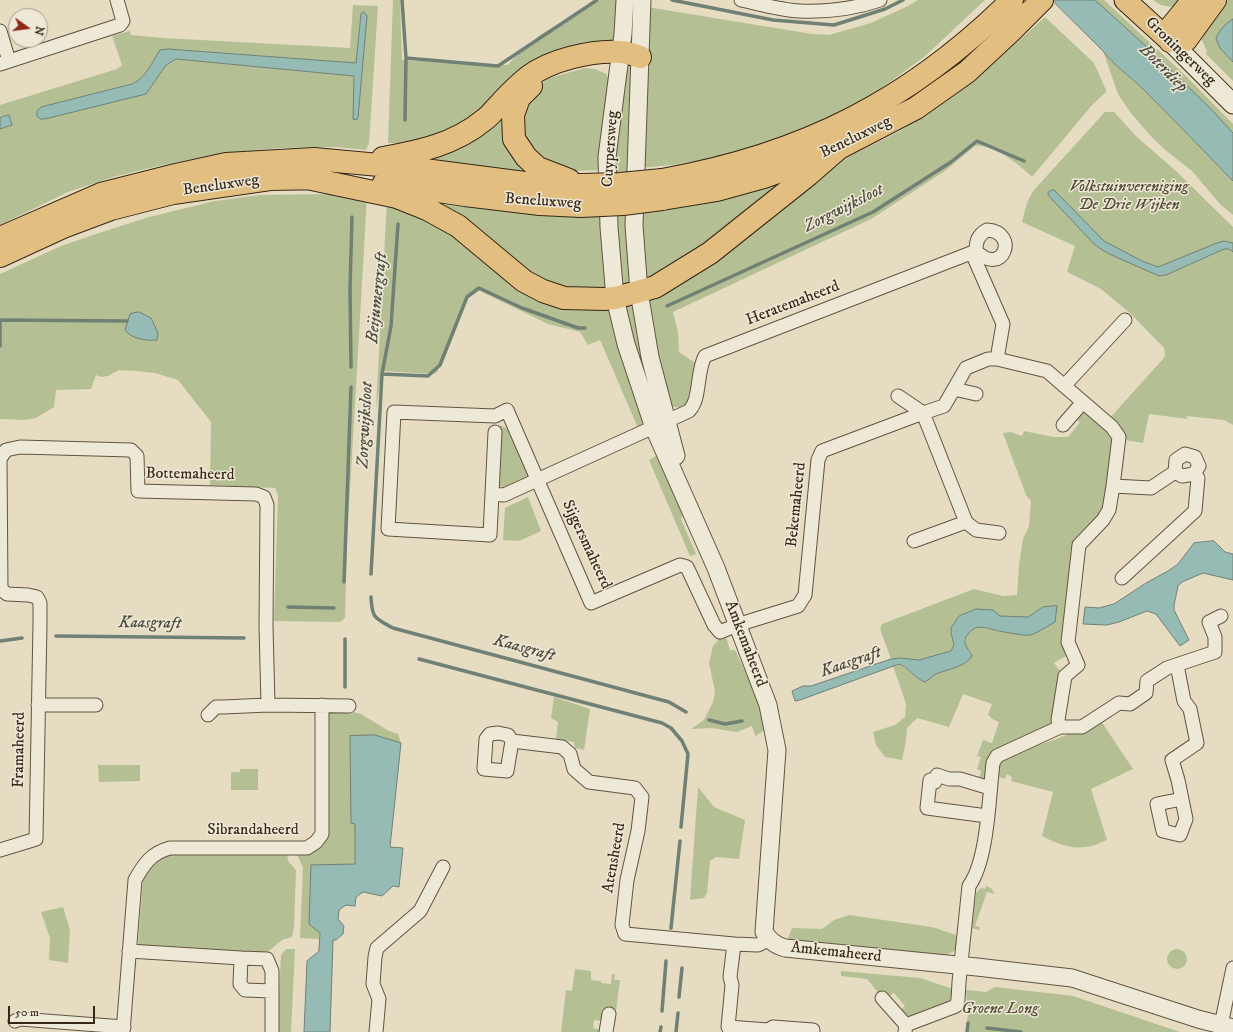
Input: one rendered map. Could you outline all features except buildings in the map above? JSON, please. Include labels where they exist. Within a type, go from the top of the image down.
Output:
[{"type":"highway","name":"Beneluxweg","points":[[0,238],[102,194],[176,175],[226,164],[314,159],[540,185],[623,204],[702,173],[758,158],[821,134],[854,118],[892,97],[945,60],[978,33],[1012,0]]},
{"type":"highway","points":[[1175,36],[1193,0]]},
{"type":"highway","points":[[1175,36],[1215,0]]},
{"type":"highway","name":"Beneluxweg","points":[[662,189],[717,190],[764,177],[839,148],[916,108],[967,72],[1039,3]]},
{"type":"highway","points":[[358,163],[412,154],[438,146],[462,134],[485,120],[509,93],[528,77],[544,67],[584,55],[627,57]]},
{"type":"highway","points":[[581,195],[538,168],[526,157],[514,139],[513,116],[519,98],[529,88],[546,76],[581,65],[627,57]]},
{"type":"highway","points":[[307,178],[397,197],[427,209],[458,226],[524,281],[543,291],[564,298],[604,299],[615,298],[655,287],[710,253],[808,175],[839,148]]},
{"type":"highway","name":"Beneluxweg","points":[[0,256],[63,227],[111,209],[173,193],[270,179],[354,179],[540,204],[581,195]]},
{"type":"main road","name":"Groningerweg","points":[[1125,0],[1175,36]]},
{"type":"main road","name":"Groningerweg","points":[[1142,0],[1198,60],[1233,104]]},
{"type":"main road","name":"Groningerweg","points":[[1198,60],[1233,88]]},
{"type":"street","points":[[0,31],[4,62],[120,25],[123,21],[117,0]]},
{"type":"street","name":"Cuypersweg","points":[[625,0],[634,225],[639,292]]},
{"type":"street","name":"Cuypersweg","points":[[615,298],[609,227],[607,157],[627,57],[642,0]]},
{"type":"street","points":[[741,0],[798,11],[837,10],[866,5],[880,0]]},
{"type":"street","name":"Heratemaheerd","points":[[660,425],[689,411],[694,405],[701,364],[705,356],[974,252],[1003,324],[997,359]]},
{"type":"street","name":"Amkemaheerd","points":[[639,292],[660,425]]},
{"type":"street","name":"Amkemaheerd","points":[[615,298],[626,344],[660,425],[687,501],[716,568],[768,705],[777,750],[765,910],[764,932],[768,940],[775,945],[785,948],[1072,978],[1198,1019],[1227,1026]]},
{"type":"street","points":[[1064,386],[1125,320]]},
{"type":"street","name":"Bekemaheerd","points":[[737,625],[798,606],[805,595],[818,460],[822,451],[944,406],[966,368],[988,359],[997,359],[1047,371],[1112,427],[1119,437],[1110,510],[1103,520],[1079,545],[1068,642],[1078,665],[1065,676],[1058,720],[1060,727]]},
{"type":"street","points":[[954,389],[976,394]]},
{"type":"street","points":[[898,396],[923,413],[966,522],[976,530],[998,533]]},
{"type":"street","points":[[1064,425],[1083,402]]},
{"type":"street","name":"Sijgersmaheerd","points":[[495,432],[490,535],[388,529],[394,412],[496,416],[507,410],[591,603],[680,565],[688,566],[714,625],[720,632],[737,625]]},
{"type":"street","points":[[492,494],[504,495],[660,425]]},
{"type":"street","name":"Bottemaheerd","points":[[40,624],[40,603],[37,598],[28,595],[7,594],[1,589],[0,459],[6,450],[20,447],[131,450],[137,456],[138,491],[256,494],[264,497],[268,505],[266,626],[268,704]]},
{"type":"street","points":[[1185,454],[1195,457],[1199,466],[1194,474],[1182,476],[1175,472],[1176,460],[1185,454]]},
{"type":"street","points":[[1113,486],[1151,488],[1175,472]]},
{"type":"street","points":[[1122,578],[1195,511],[1199,483],[1198,478],[1194,474]]},
{"type":"street","points":[[914,541],[966,522]]},
{"type":"street","points":[[882,998],[906,1029],[956,1006],[958,1000],[969,886],[974,880],[982,856],[988,816],[993,763],[996,756],[1060,727],[1082,727],[1119,703],[1130,704],[1146,693],[1147,681],[1167,668],[1215,652],[1215,637],[1209,622],[1220,616]]},
{"type":"street","name":"Framaheerd","points":[[0,850],[36,839],[40,624]]},
{"type":"street","points":[[1177,665],[1184,701],[1190,709],[1197,743],[1172,760],[1182,799]]},
{"type":"street","points":[[208,715],[216,707],[268,704],[349,706]]},
{"type":"street","points":[[38,705],[96,705]]},
{"type":"street","name":"Sibrandaheerd","points":[[15,1021],[20,1019],[124,1029],[134,880],[145,862],[159,851],[170,848],[306,848],[316,842],[322,834],[322,705]]},
{"type":"street","name":"Atensheerd","points":[[512,741],[562,747],[570,754],[574,769],[589,782],[635,788],[642,797],[638,831],[627,880],[622,925],[625,934],[734,944],[758,945],[768,940]]},
{"type":"street","points":[[988,816],[927,808],[930,780],[935,782],[937,775],[949,779],[960,779],[990,788]]},
{"type":"street","points":[[376,1032],[379,999],[373,984],[377,948],[420,910],[443,867]]},
{"type":"street","points":[[734,944],[730,978],[732,985],[728,1027],[768,1031],[773,1027],[813,1030]]},
{"type":"street","points":[[129,951],[267,959],[272,971],[272,1032]]},
{"type":"street","points":[[241,958],[240,984],[244,990],[272,991]]},
{"type":"street","points":[[1227,1026],[1233,968]]},
{"type":"street","points":[[606,1032],[609,1014]]},
{"type":"green space","points":[[393,0],[400,0],[402,60],[508,65],[540,35],[600,0],[620,0],[619,35],[613,42],[572,53],[456,131],[412,143],[388,143]]},
{"type":"green space","points":[[918,0],[985,0],[924,57],[865,100],[836,117],[759,145],[708,159],[672,165],[639,168],[647,7],[812,34],[829,35],[871,23]]},
{"type":"green space","points":[[1095,0],[1104,0],[1187,77],[1233,124],[1233,133],[1165,65]]},
{"type":"green space","points":[[1153,0],[1185,0],[1177,5],[1165,6]]},
{"type":"green space","points":[[1220,0],[1233,0],[1233,19],[1226,24],[1220,48],[1233,62],[1233,81],[1206,54],[1207,52],[1202,40],[1202,34]]},
{"type":"green space","points":[[353,5],[378,6],[369,143],[366,150],[336,147],[281,148],[222,153],[113,177],[68,192],[0,225],[0,129],[12,125],[9,115],[0,118],[0,105],[117,69],[122,65],[112,36],[130,31],[131,35],[164,38],[350,48]],"holes":[[[361,14],[353,119],[354,76],[176,59],[166,65],[146,94],[40,119],[138,81],[145,74],[160,50],[182,50],[356,63]]]},
{"type":"green space","points":[[1045,17],[1094,63],[1106,92],[1092,105],[1032,177],[1021,167],[998,151],[982,146],[975,146],[945,171],[871,219],[673,312],[678,332],[679,352],[695,363],[687,404],[682,408],[668,406],[648,300],[838,162],[900,131],[974,81]]},
{"type":"green space","points":[[1103,51],[1143,89],[1233,181],[1233,215],[1220,204],[1192,171],[1164,149],[1149,134],[1130,112],[1118,94]]},
{"type":"green space","points":[[624,66],[630,67],[633,71],[634,283],[627,286],[623,284],[621,278],[613,164]]},
{"type":"green space","points":[[585,68],[595,69],[606,74],[612,87],[603,170],[571,171],[556,168],[522,144],[518,112],[529,93],[549,78]]},
{"type":"green space","points":[[513,102],[532,174],[420,159]]},
{"type":"green space","name":"Volkstuinvereniging De Drie Wijken","points":[[1105,112],[1114,112],[1136,136],[1177,172],[1233,227],[1233,243],[1229,242],[1158,267],[1109,245],[1092,231],[1095,245],[1161,276],[1224,249],[1229,249],[1233,252],[1233,425],[1224,420],[1186,416],[1188,419],[1149,414],[1143,443],[1124,440],[1108,420],[1163,359],[1165,355],[1164,348],[1131,314],[1101,289],[1067,272],[1075,246],[1022,222],[1028,201],[1034,190]]},
{"type":"green space","points":[[798,177],[655,281],[645,279],[641,212]]},
{"type":"green space","points":[[340,194],[367,197],[347,541],[345,618],[340,622],[274,621],[278,495],[275,488],[210,485],[211,422],[178,380],[155,373],[136,371],[119,370],[108,376],[101,377],[96,375],[91,389],[56,390],[54,407],[36,418],[24,420],[0,419],[0,274],[61,246],[96,234],[149,217],[215,201],[260,195]]},
{"type":"green space","points":[[411,195],[604,214],[610,288],[554,290]]},
{"type":"green space","points":[[387,199],[408,206],[504,269],[608,304],[644,422],[638,428],[600,340],[588,345],[580,332],[548,324],[480,291],[473,291],[468,294],[437,372],[433,374],[382,371],[376,409]]},
{"type":"green space","points":[[634,299],[655,400],[644,379],[628,318],[626,303]]},
{"type":"green space","points":[[1083,412],[1087,412],[1114,435],[1107,489],[1101,512],[1075,538],[1071,655],[1068,659],[1066,656],[1054,663],[1061,672],[1053,726],[1013,744],[986,780],[979,779],[981,771],[977,769],[981,757],[977,756],[983,740],[992,743],[999,722],[988,715],[992,704],[963,694],[949,727],[917,718],[907,728],[902,760],[885,757],[876,745],[873,732],[895,725],[905,717],[906,704],[893,666],[900,664],[918,679],[925,682],[934,675],[965,663],[972,654],[965,646],[966,637],[969,632],[976,628],[982,626],[998,631],[1030,635],[1055,622],[1056,606],[1043,607],[1028,617],[1000,616],[993,610],[959,616],[953,624],[951,630],[954,645],[951,651],[919,660],[901,658],[891,659],[880,629],[882,624],[974,589],[1003,596],[1017,595],[1019,565],[1023,539],[1029,526],[1031,501],[1026,495],[1003,433],[1011,432],[1022,436],[1024,431],[1053,437],[1068,437],[1080,422],[1076,420]]},
{"type":"green space","points":[[500,425],[511,431],[530,479],[510,488],[501,487],[497,484]]},
{"type":"green space","points":[[659,454],[685,511],[681,519],[696,554],[690,556],[649,460]]},
{"type":"green space","points":[[528,497],[541,531],[519,541],[503,540],[505,508]]},
{"type":"green space","points":[[722,636],[726,637],[730,650],[735,650],[762,707],[765,726],[762,732],[755,736],[752,726],[737,732],[711,728],[691,729],[704,720],[713,702],[715,691],[709,663],[713,646]]},
{"type":"green space","points":[[554,697],[590,709],[584,750],[575,748],[574,742],[556,739],[558,722],[551,718]]},
{"type":"green space","points":[[345,710],[361,714],[389,731],[398,734],[401,743],[375,735],[351,823],[355,824],[355,864],[320,933],[319,939],[300,938],[303,868],[296,852],[313,852],[324,843],[327,825],[329,711]]},
{"type":"green space","points":[[1101,721],[1133,769],[1091,789],[1107,840],[1096,845],[1079,847],[1057,843],[1042,836],[1053,792],[1011,781],[1012,777],[1007,774],[1005,779],[996,776],[998,762],[1019,751],[1054,740]]},
{"type":"green space","points":[[98,765],[140,765],[140,781],[99,782]]},
{"type":"green space","points":[[240,769],[258,769],[258,790],[231,790],[231,772],[240,772]]},
{"type":"green space","points":[[698,787],[714,807],[745,820],[739,859],[716,857],[710,861],[707,893],[704,898],[690,900]]},
{"type":"green space","points":[[169,852],[287,852],[288,861],[296,870],[294,927],[292,937],[282,940],[265,954],[142,946],[138,943],[143,880],[153,863]]},
{"type":"green space","points":[[986,886],[991,888],[995,894],[987,892],[975,926],[980,927],[979,930],[972,928],[976,893],[981,888],[985,889]]},
{"type":"green space","points":[[63,907],[70,930],[68,963],[49,960],[50,938],[41,912]]},
{"type":"green space","points":[[849,915],[932,927],[956,935],[956,950],[947,955],[788,939],[792,928],[822,929],[834,920]]},
{"type":"green space","points":[[286,949],[295,949],[291,1032],[277,1032],[281,955]]},
{"type":"green space","points":[[1177,949],[1184,952],[1187,959],[1184,966],[1177,969],[1170,966],[1167,959],[1170,952]]},
{"type":"green space","points":[[575,969],[591,971],[591,980],[601,981],[601,983],[611,984],[612,974],[615,974],[614,980],[620,980],[616,1011],[605,1010],[603,1021],[594,1020],[593,1028],[602,1030],[601,1032],[561,1032],[566,990],[572,991]]},
{"type":"green space","points":[[841,971],[920,978],[953,989],[949,1004],[908,1021],[899,1011],[905,1006],[894,993],[888,997],[881,996],[867,979],[841,976]]},
{"type":"green space","name":"Groene Long","points":[[995,987],[1073,996],[1180,1032],[966,1032],[968,1012],[966,990],[986,992]]},
{"type":"water","name":"Boterdiep","points":[[1052,0],[1095,0],[1148,48],[1210,108],[1233,133],[1233,181],[1143,89],[1112,61]]},
{"type":"water","points":[[364,12],[367,16],[358,118],[356,120],[353,119],[354,76],[176,59],[166,65],[146,94],[45,119],[40,119],[37,116],[37,111],[41,107],[132,84],[145,74],[160,50],[168,49],[356,63],[361,14]]},
{"type":"water","points":[[1233,19],[1233,62],[1220,48],[1216,39],[1227,23]]},
{"type":"water","points":[[9,115],[12,125],[0,129],[0,118]]},
{"type":"water","points":[[1054,190],[1104,241],[1142,261],[1158,267],[1224,241],[1233,243],[1233,252],[1229,249],[1224,249],[1166,275],[1159,276],[1107,253],[1095,245],[1048,195],[1048,193]]},
{"type":"water","points":[[139,312],[151,318],[158,333],[157,340],[139,339],[131,336],[125,330],[130,314]]},
{"type":"water","points":[[1214,541],[1225,552],[1233,554],[1233,580],[1203,573],[1182,582],[1178,586],[1174,610],[1189,640],[1180,646],[1156,614],[1147,611],[1107,625],[1083,624],[1085,607],[1099,608],[1114,604],[1178,564],[1194,543]]},
{"type":"water","points":[[1057,606],[1055,622],[1030,635],[1014,634],[983,627],[971,630],[965,640],[967,648],[972,655],[970,659],[962,665],[936,674],[925,682],[899,664],[795,701],[792,691],[803,686],[811,686],[891,659],[901,658],[919,660],[951,651],[954,645],[951,628],[959,616],[976,609],[993,610],[1000,616],[1028,617],[1043,607]]},
{"type":"water","points":[[375,735],[401,743],[390,847],[403,848],[399,887],[393,886],[382,896],[363,892],[356,897],[355,906],[346,905],[339,910],[338,919],[344,926],[343,934],[336,940],[333,940],[330,1032],[304,1032],[307,961],[319,951],[320,933],[309,924],[311,865],[355,864],[355,824],[351,823],[350,736]]},
{"type":"waterway","name":"Beijumergraft","points":[[402,0],[406,58],[405,120]]},
{"type":"waterway","name":"Beijumergraft","points":[[406,58],[498,66],[597,0]]},
{"type":"waterway","name":"Beijumergraft","points":[[672,0],[773,20],[834,25],[885,9],[903,0]]},
{"type":"waterway","name":"Zorgwijksloot","points":[[667,306],[873,212],[951,162],[977,141],[1024,161]]},
{"type":"waterway","name":"Zorgwijksloot","points":[[351,367],[350,288],[352,217]]},
{"type":"waterway","name":"Zorgwijksloot","points":[[371,574],[382,374],[391,326],[398,224]]},
{"type":"waterway","name":"Zorgwijksloot","points":[[382,374],[428,376],[440,365],[467,297],[479,288],[522,308],[578,328],[585,328]]},
{"type":"waterway","points":[[0,346],[0,320],[127,321]]},
{"type":"waterway","name":"Zorgwijksloot","points":[[344,582],[351,387]]},
{"type":"waterway","name":"Kaasgraft","points":[[371,597],[372,610],[378,620],[393,628],[669,702],[686,712]]},
{"type":"waterway","name":"Kaasgraft","points":[[288,607],[334,608]]},
{"type":"waterway","name":"Kaasgraft","points":[[56,636],[244,638]]},
{"type":"waterway","name":"Kaasgraft","points":[[0,641],[22,638]]},
{"type":"waterway","points":[[345,639],[345,687]]},
{"type":"waterway","points":[[419,659],[662,723],[671,728],[682,741],[688,754],[681,827]]},
{"type":"waterway","name":"Kaasgraft","points":[[709,720],[725,724],[742,721]]},
{"type":"waterway","points":[[671,928],[680,841]]},
{"type":"waterway","points":[[662,1011],[666,961]]},
{"type":"waterway","points":[[679,997],[682,968]]},
{"type":"waterway","points":[[676,1032],[678,1013]]},
{"type":"waterway","points":[[967,1032],[968,1023]]},
{"type":"waterway","points":[[660,1032],[661,1027]]},
{"type":"waterway","points":[[987,1028],[1021,1032]]}]
